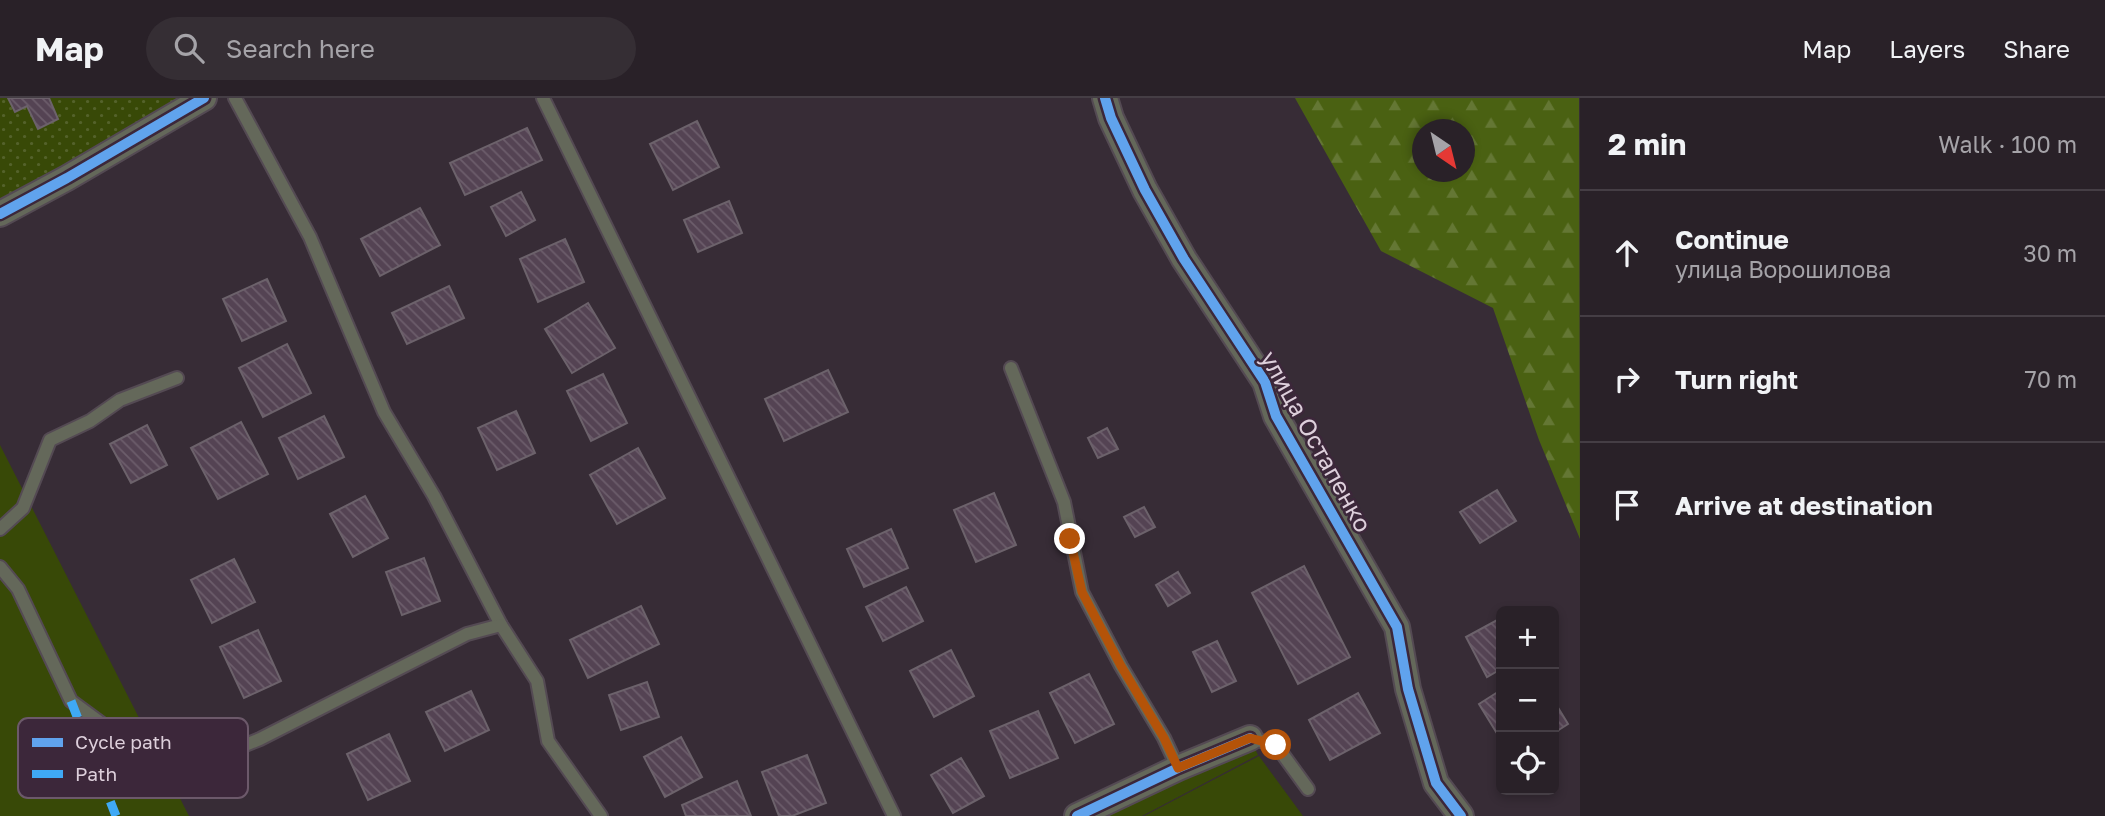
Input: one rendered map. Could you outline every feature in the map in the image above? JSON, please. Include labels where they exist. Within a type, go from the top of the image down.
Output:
[{"type":"street","points":[[0,214],[204,98]]},
{"type":"street","name":"улица Остапенко","points":[[1105,98],[1111,118],[1145,190],[1184,259],[1265,382],[1276,416],[1397,627],[1408,689],[1436,783],[1461,816]]},
{"type":"street","points":[[1077,816],[1178,768],[1250,738]]},
{"type":"lane","points":[[235,98],[310,237],[384,412],[434,496],[501,625],[537,681],[548,741],[601,816]]},
{"type":"lane","points":[[543,98],[894,816]]},
{"type":"lane","points":[[1011,368],[1064,502],[1082,592],[1178,768]]},
{"type":"lane","points":[[0,529],[23,508],[50,440],[90,421],[120,400],[177,378]]},
{"type":"lane","points":[[0,567],[18,589],[71,701],[94,718]]},
{"type":"lane","points":[[248,744],[467,634],[501,625]]},
{"type":"lane","points":[[1250,738],[1276,745],[1308,789]]},
{"type":"green space","points":[[0,98],[204,98],[0,214]]},
{"type":"green space","points":[[1295,98],[1579,98],[1580,539],[1539,440],[1493,308],[1381,251]]},
{"type":"green space","points":[[0,445],[139,718],[18,718],[18,798],[180,798],[189,816],[0,816]]},
{"type":"green space","points":[[1250,739],[1258,755],[1142,816],[1083,816]]},
{"type":"green space","points":[[1259,756],[1303,816],[1144,816]]},
{"type":"building","points":[[8,98],[49,98],[58,119],[38,129],[27,106],[15,112]]},
{"type":"building","points":[[697,121],[719,167],[673,190],[650,144]]},
{"type":"building","points":[[527,128],[542,160],[465,195],[450,163]]},
{"type":"building","points":[[521,192],[535,220],[506,236],[491,207]]},
{"type":"building","points":[[729,201],[742,233],[698,252],[684,220]]},
{"type":"building","points":[[420,208],[440,245],[380,276],[361,239]]},
{"type":"building","points":[[565,239],[584,282],[538,302],[520,259]]},
{"type":"building","points":[[267,279],[286,321],[242,341],[223,299]]},
{"type":"building","points":[[449,286],[464,318],[407,344],[392,313]]},
{"type":"building","points":[[588,303],[615,348],[572,373],[545,329]]},
{"type":"building","points":[[287,344],[311,393],[263,417],[239,368]]},
{"type":"building","points":[[828,370],[848,412],[784,441],[765,399]]},
{"type":"building","points":[[603,374],[627,423],[591,441],[567,391]]},
{"type":"building","points":[[516,411],[535,453],[497,470],[478,428]]},
{"type":"building","points":[[324,416],[344,457],[298,479],[279,438]]},
{"type":"building","points":[[241,422],[268,474],[218,499],[191,448]]},
{"type":"building","points":[[147,425],[167,465],[131,483],[110,444]]},
{"type":"building","points":[[1107,428],[1118,449],[1098,458],[1088,438]]},
{"type":"building","points":[[638,448],[665,498],[617,524],[590,475]]},
{"type":"building","points":[[1497,490],[1516,521],[1480,543],[1460,512]]},
{"type":"building","points":[[994,493],[1016,545],[976,562],[954,510]]},
{"type":"building","points":[[365,496],[388,538],[353,557],[330,514]]},
{"type":"building","points":[[1144,507],[1155,527],[1135,537],[1124,517]]},
{"type":"building","points":[[891,529],[908,568],[864,587],[847,549]]},
{"type":"building","points":[[424,558],[440,601],[402,615],[386,572]]},
{"type":"building","points":[[234,559],[255,602],[212,623],[191,580]]},
{"type":"building","points":[[1304,566],[1350,657],[1298,684],[1252,593]]},
{"type":"building","points":[[1178,572],[1190,593],[1168,606],[1156,585]]},
{"type":"building","points":[[906,587],[923,621],[883,641],[866,607]]},
{"type":"building","points":[[641,606],[659,644],[588,678],[570,640]]},
{"type":"building","points":[[1496,621],[1496,672],[1487,677],[1466,637]]},
{"type":"building","points":[[258,630],[281,681],[244,698],[220,647]]},
{"type":"building","points":[[1217,641],[1236,681],[1212,692],[1193,652]]},
{"type":"building","points":[[951,650],[974,696],[934,717],[910,671]]},
{"type":"building","points":[[1089,674],[1114,724],[1075,743],[1050,693]]},
{"type":"building","points":[[647,682],[659,717],[621,730],[609,695]]},
{"type":"building","points":[[471,691],[489,730],[445,751],[426,712]]},
{"type":"building","points":[[1358,693],[1380,733],[1330,760],[1309,720]]},
{"type":"building","points":[[1496,693],[1496,732],[1479,704]]},
{"type":"building","points":[[1559,709],[1568,724],[1559,730]]},
{"type":"building","points":[[1038,711],[1058,758],[1010,778],[990,731]]},
{"type":"building","points":[[389,734],[410,781],[368,800],[347,754]]},
{"type":"building","points":[[681,737],[702,777],[665,797],[644,757]]},
{"type":"building","points":[[807,755],[826,803],[792,816],[779,816],[762,772]]},
{"type":"building","points":[[961,758],[984,796],[953,813],[931,775]]},
{"type":"building","points":[[737,781],[751,816],[686,816],[682,805]]},
{"type":"marked path","points":[[71,701],[78,718]]},
{"type":"marked path","points":[[109,798],[116,816]]},
{"type":"cycle path","points":[[0,214],[204,98]]},
{"type":"cycle path","points":[[1105,98],[1111,118],[1145,190],[1184,259],[1265,382],[1276,416],[1397,627],[1408,689],[1436,783],[1461,816]]},
{"type":"cycle path","points":[[1077,816],[1178,768],[1250,738]]},
{"type":"route","points":[[1070,539],[1082,592],[1178,768],[1250,738],[1276,745]]}]
